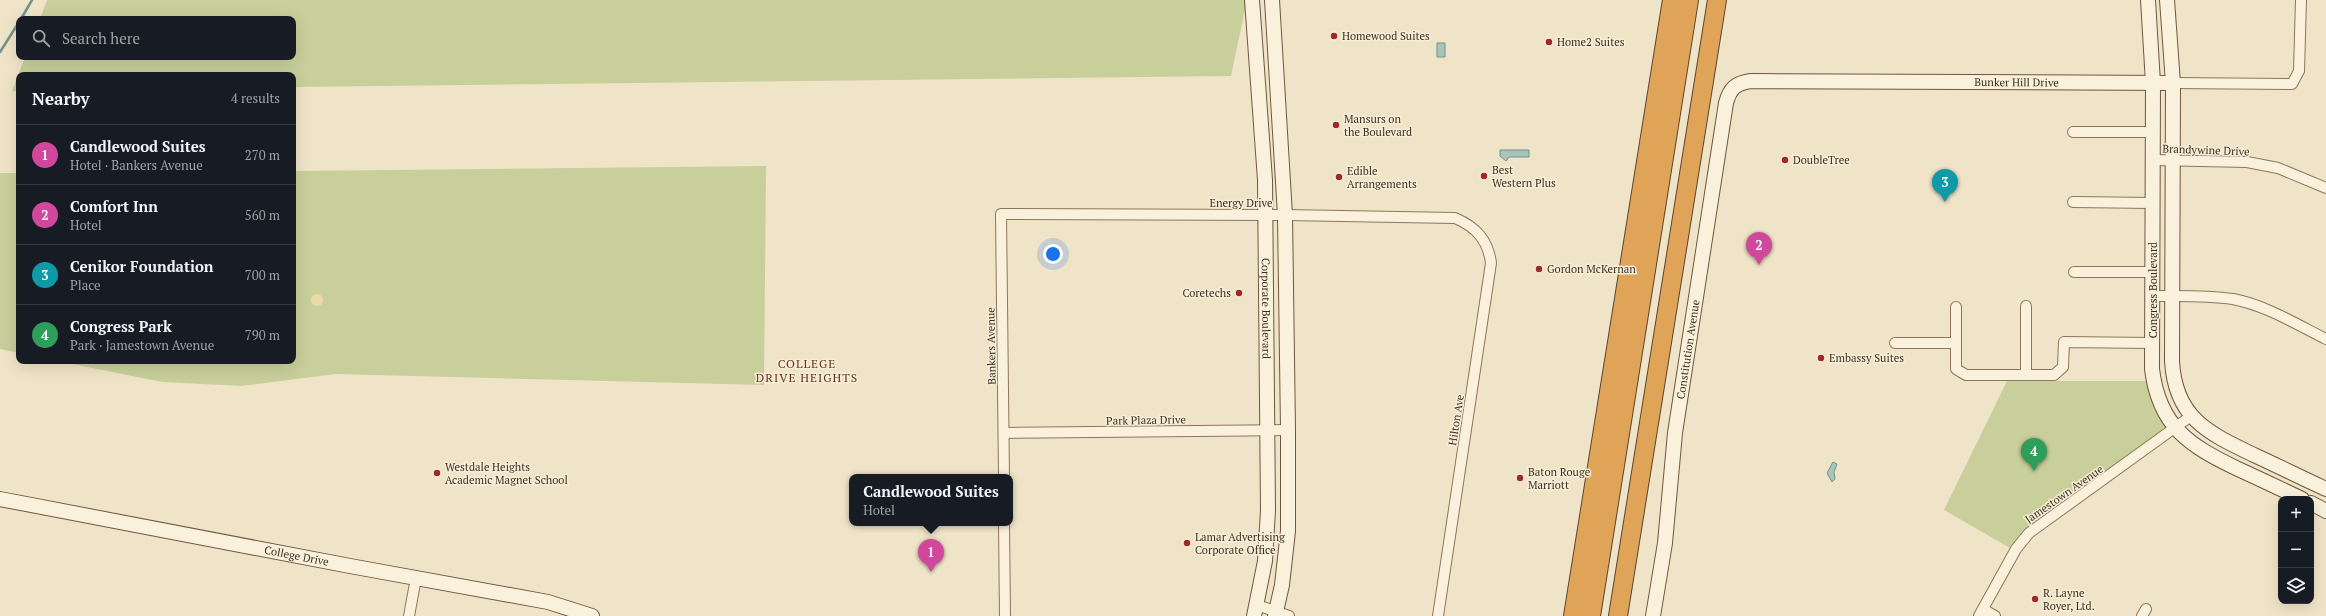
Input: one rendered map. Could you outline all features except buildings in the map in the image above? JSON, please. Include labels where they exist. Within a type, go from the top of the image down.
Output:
[{"type":"highway","points":[[1573,616],[1672,0]]},
{"type":"highway","points":[[1591,616],[1689,0]]},
{"type":"highway","points":[[1618,616],[1717,0]]},
{"type":"street","name":"Corporate Boulevard","points":[[1252,0],[1252,16],[1262,129],[1266,215],[1267,324],[1268,510],[1265,561],[1256,610]]},
{"type":"street","name":"Corporate Boulevard","points":[[1272,0],[1285,215],[1287,342],[1288,531],[1280,615]]},
{"type":"street","name":"Congress Boulevard","points":[[2148,0],[2153,83],[2152,343],[2155,387],[2166,414],[2175,429],[2186,440],[2208,454],[2296,496]]},
{"type":"street","name":"Congress Boulevard","points":[[2167,0],[2173,83],[2173,373],[2181,400],[2191,416],[2200,426],[2220,438],[2326,489]]},
{"type":"street","name":"Bunker Hill Drive","points":[[1735,86],[1751,81],[2292,84],[2299,71],[2301,0]]},
{"type":"street","name":"Constitution Avenue","points":[[1653,616],[1665,543],[1675,433],[1726,102],[1729,92],[1735,86]]},
{"type":"street","points":[[2073,132],[2153,132]]},
{"type":"street","name":"Brandywine Drive","points":[[2153,160],[2233,161],[2264,165],[2290,172],[2326,188]]},
{"type":"street","points":[[2073,202],[2153,202]]},
{"type":"street","name":"Energy Drive","points":[[1001,214],[1443,216],[1456,218],[1477,231]]},
{"type":"street","name":"Bankers Avenue","points":[[1001,214],[1004,474]]},
{"type":"street","name":"Hilton Ave","points":[[1438,616],[1490,278],[1490,252],[1486,242],[1477,231]]},
{"type":"street","points":[[2074,272],[2153,272]]},
{"type":"street","points":[[2152,296],[2233,299],[2250,304],[2326,339]]},
{"type":"street","points":[[2026,306],[2026,375]]},
{"type":"street","points":[[1956,307],[1956,369],[1962,374],[2058,374],[2063,367],[2064,342],[2152,343]]},
{"type":"street","points":[[1267,324],[1279,341],[1287,342]]},
{"type":"street","points":[[1895,343],[1956,343]]},
{"type":"street","name":"Jamestown Avenue","points":[[1981,612],[2016,549],[2029,533],[2191,416]]},
{"type":"street","name":"Park Plaza Drive","points":[[1004,433],[1288,430]]},
{"type":"street","name":"College Drive","points":[[0,499],[548,602],[592,616]]},
{"type":"street","points":[[2314,505],[2326,511]]},
{"type":"street","points":[[1004,526],[1004,616]]},
{"type":"street","points":[[1265,561],[1272,579],[1282,585]]},
{"type":"street","points":[[409,616],[416,578]]},
{"type":"street","points":[[1256,610],[1280,615]]},
{"type":"street","points":[[1981,612],[1995,616]]},
{"type":"green space","points":[[47,0],[1247,0],[1231,76],[296,87],[296,72],[19,72],[24,60],[296,60],[296,16],[41,16]]},
{"type":"green space","points":[[16,81],[16,91],[12,91]]},
{"type":"green space","points":[[766,166],[764,385],[335,374],[242,386],[162,382],[73,364],[296,364],[296,171]]},
{"type":"green space","points":[[0,173],[16,173],[16,352],[0,349]]},
{"type":"green space","points":[[2007,381],[2149,381],[2166,425],[2162,432],[2028,526],[2010,548],[1944,510]]},
{"type":"sand","points":[[317,294],[321,296],[323,300],[321,304],[317,306],[313,304],[311,300],[313,296]]},
{"type":"water","points":[[1437,43],[1445,43],[1445,57],[1437,57]]},
{"type":"water","points":[[1500,150],[1529,150],[1529,157],[1509,157],[1506,161],[1500,156]]},
{"type":"water","points":[[1833,462],[1837,464],[1834,472],[1835,479],[1832,482],[1827,473]]},
{"type":"waterway","points":[[23,16],[32,0]]},
{"type":"waterway","points":[[0,52],[16,27]]},
{"type":"place","name":"Homewood Suites","points":[[1334,36]]},
{"type":"place","name":"Home2 Suites","points":[[1549,42]]},
{"type":"place","name":"Mansurs on the Boulevard","points":[[1336,125]]},
{"type":"place","name":"DoubleTree","points":[[1785,160]]},
{"type":"place","name":"Best Western Plus","points":[[1484,176]]},
{"type":"place","name":"Edible Arrangements","points":[[1339,177]]},
{"type":"place","name":"Cenikor Foundation","points":[[1945,202]]},
{"type":"place","name":"Comfort Inn","points":[[1759,265]]},
{"type":"place","name":"Gordon McKernan","points":[[1539,269]]},
{"type":"place","name":"Coretechs","points":[[1239,293]]},
{"type":"place","name":"Embassy Suites","points":[[1821,358]]},
{"type":"place","name":"Congress Park","points":[[2034,471]]},
{"type":"place","name":"Westdale Heights Academic Magnet School","points":[[437,473]]},
{"type":"place","name":"Baton Rouge Marriott","points":[[1520,478]]},
{"type":"place","name":"Lamar Advertising Corporate Office","points":[[1187,543]]},
{"type":"place","name":"Candlewood Suites","points":[[931,572]]},
{"type":"place","name":"R. Layne Royer, Ltd.","points":[[2035,599]]},
{"type":"district","name":"COLLEGE DRIVE HEIGHTS","points":[[807,371]]}]
